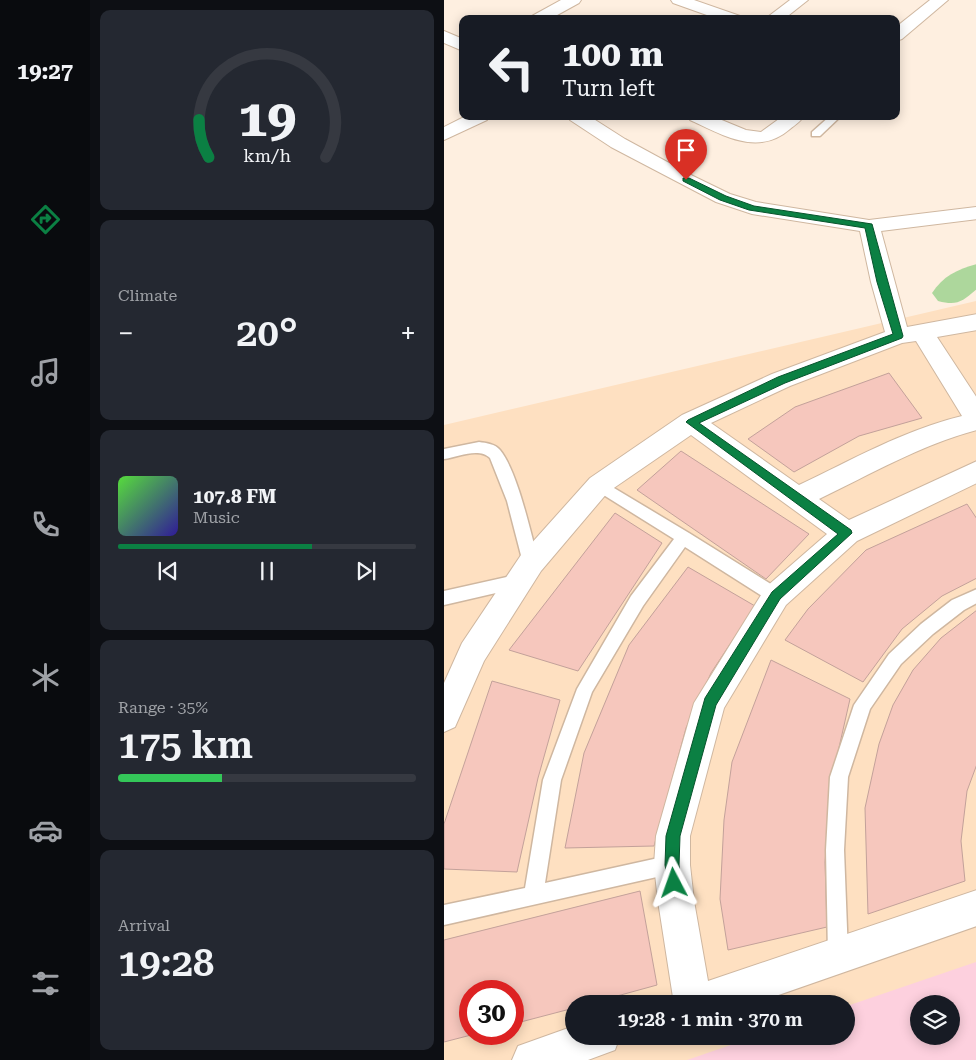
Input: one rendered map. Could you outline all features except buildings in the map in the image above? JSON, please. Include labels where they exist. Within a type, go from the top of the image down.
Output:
[{"type":"street","points":[[545,15],[573,0]]},
{"type":"street","points":[[779,15],[800,0]]},
{"type":"street","points":[[900,33],[940,0]]},
{"type":"street","points":[[680,7],[695,5],[723,15]]},
{"type":"street","points":[[444,36],[459,44]]},
{"type":"street","points":[[444,134],[473,120]]},
{"type":"street","points":[[582,120],[618,143],[723,198],[752,208],[868,226],[976,213]]},
{"type":"street","points":[[706,120],[750,137],[762,138],[789,120]]},
{"type":"street","points":[[797,498],[914,441],[938,431],[976,421],[910,334],[882,282],[868,226]]},
{"type":"street","points":[[444,717],[472,653],[526,572],[599,485],[691,422],[781,380],[910,334],[976,322]]},
{"type":"street","points":[[691,422],[847,533]]},
{"type":"street","points":[[692,995],[676,901],[672,865],[673,836],[710,702],[776,596],[847,533],[974,476]]},
{"type":"street","points":[[723,995],[976,908]]},
{"type":"street","points":[[532,1060],[576,1045]]},
{"type":"lane","points":[[816,134],[832,120]]},
{"type":"lane","points":[[444,454],[477,448],[490,448],[497,454],[511,490],[526,572],[444,598]]},
{"type":"lane","points":[[599,485],[776,596]]},
{"type":"lane","points":[[533,895],[552,780],[585,689],[637,601],[684,537]]},
{"type":"lane","points":[[838,955],[835,850],[839,778],[863,705],[895,659],[927,629],[958,605],[976,595]]},
{"type":"lane","points":[[444,915],[672,865]]},
{"type":"shaded area","points":[[976,301],[976,1060],[444,1060],[444,425]]},
{"type":"shaded area","points":[[976,962],[976,1060],[687,1060],[731,1045],[855,1045],[855,1003]]},
{"type":"waterway","points":[[950,293],[965,280],[977,275]]},
{"type":"route","points":[[674,883],[672,865],[673,836],[710,702],[776,596],[847,533],[691,422],[781,380],[898,336],[868,226],[752,208],[723,198],[686,180]]}]
